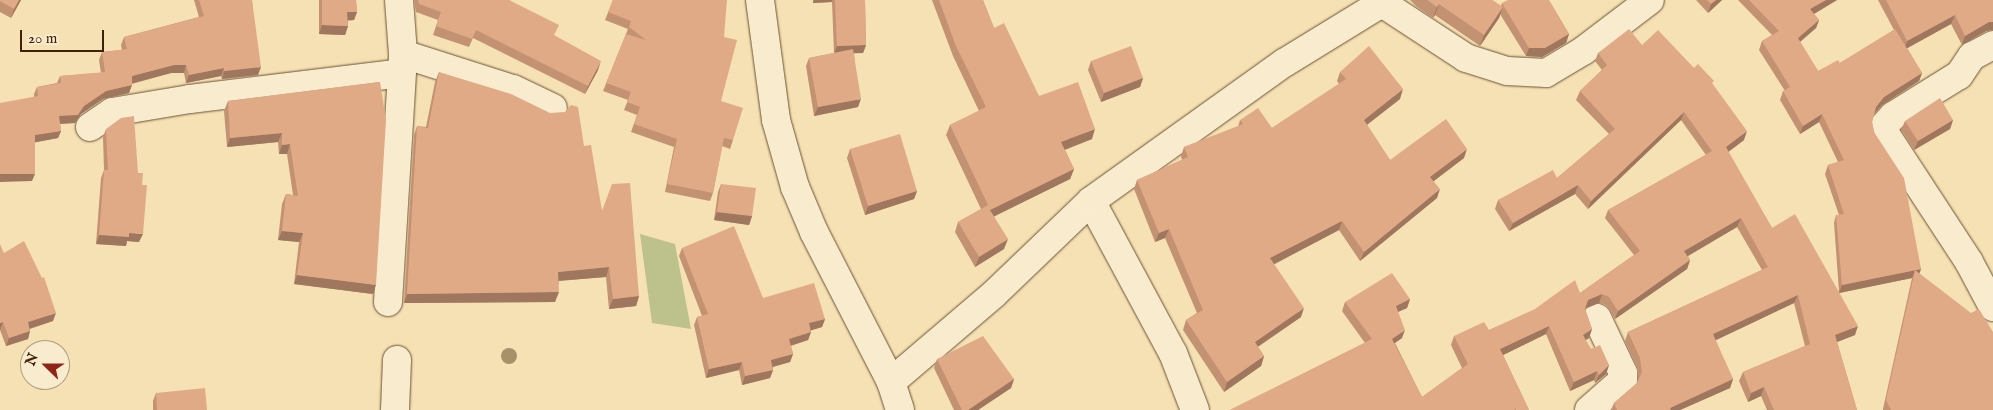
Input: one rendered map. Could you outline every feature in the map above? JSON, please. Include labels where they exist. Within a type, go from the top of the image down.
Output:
[{"type":"street","points":[[388,302],[402,64],[399,0]]},
{"type":"street","points":[[760,0],[776,120],[795,187],[814,232],[891,382],[900,410]]},
{"type":"street","points":[[891,382],[994,294],[1091,201],[1284,63],[1381,2],[1466,58],[1507,71],[1546,73],[1583,51],[1650,0]]},
{"type":"street","points":[[1993,45],[1972,56],[1959,75],[1893,116],[1885,125],[1884,132],[1969,262],[1993,307]]},
{"type":"street","points":[[90,127],[112,112],[402,64],[513,89],[553,108]]},
{"type":"street","points":[[1091,201],[1173,353],[1195,410]]},
{"type":"street","points":[[1589,410],[1623,380],[1623,374],[1597,318]]},
{"type":"street","points":[[395,410],[397,360]]},
{"type":"green space","points":[[640,234],[675,244],[691,329],[652,323]]},
{"type":"building","points":[[0,0],[19,0],[14,9]]},
{"type":"building","points":[[199,0],[252,0],[261,67],[224,71],[224,68],[189,75],[186,65],[174,65],[132,76],[132,85],[106,91],[84,106],[78,115],[59,116],[61,131],[35,135],[35,174],[0,174],[0,103],[38,96],[37,87],[61,83],[60,76],[105,72],[102,52],[127,49],[124,37],[204,16]]},
{"type":"building","points":[[322,0],[356,0],[357,12],[347,12],[348,26],[322,25]]},
{"type":"building","points":[[418,0],[509,0],[559,25],[554,35],[601,61],[588,86],[476,30],[472,39],[436,26],[441,12],[419,4]]},
{"type":"building","points":[[613,0],[727,0],[724,37],[737,40],[721,101],[743,108],[733,140],[724,138],[713,193],[667,184],[677,139],[634,124],[640,107],[627,102],[631,92],[606,83],[626,34],[646,40],[629,27],[631,21],[608,12]]},
{"type":"building","points":[[835,0],[865,0],[866,45],[837,46]]},
{"type":"building","points":[[939,0],[983,0],[994,28],[1004,23],[1039,96],[1078,82],[1095,129],[1061,142],[1074,169],[990,210],[1008,239],[979,257],[958,222],[988,205],[950,125],[986,107],[956,46]]},
{"type":"building","points":[[1427,0],[1492,0],[1503,7],[1484,35],[1439,4],[1437,7]]},
{"type":"building","points":[[1508,0],[1549,0],[1569,34],[1545,48],[1529,48],[1502,3]]},
{"type":"building","points":[[1707,0],[1716,0],[1711,4]]},
{"type":"building","points":[[1749,0],[1826,0],[1810,9],[1819,20],[1798,38],[1818,71],[1838,60],[1840,63],[1895,29],[1922,73],[1884,97],[1876,107],[1872,122],[1874,132],[1904,178],[1921,269],[1842,285],[1836,215],[1844,214],[1828,165],[1844,160],[1822,114],[1803,126],[1783,91],[1790,87],[1762,41],[1779,31]]},
{"type":"building","points":[[1886,0],[1993,0],[1993,22],[1989,22],[1965,36],[1955,15],[1907,41]]},
{"type":"building","points":[[1629,29],[1642,45],[1658,30],[1694,68],[1698,64],[1714,81],[1712,83],[1747,131],[1726,147],[1772,228],[1795,214],[1858,326],[1835,335],[1857,410],[1774,410],[1764,387],[1751,393],[1743,372],[1810,344],[1798,295],[1713,334],[1733,379],[1670,408],[1671,410],[1617,410],[1614,403],[1637,383],[1642,372],[1640,358],[1628,332],[1768,267],[1741,218],[1684,251],[1690,260],[1618,311],[1609,297],[1602,294],[1588,300],[1585,309],[1592,329],[1583,335],[1591,349],[1600,345],[1609,365],[1599,375],[1597,371],[1574,382],[1549,326],[1500,349],[1529,410],[1516,410],[1516,408],[1514,410],[1230,410],[1372,339],[1345,302],[1392,273],[1410,299],[1396,306],[1405,330],[1392,339],[1422,397],[1468,364],[1454,336],[1484,322],[1489,330],[1535,309],[1575,280],[1580,293],[1640,251],[1608,210],[1712,151],[1684,112],[1591,201],[1578,185],[1513,223],[1498,200],[1553,170],[1557,178],[1615,129],[1580,91],[1607,65],[1598,53]]},
{"type":"building","points":[[1131,46],[1143,78],[1104,93],[1091,61]]},
{"type":"building","points":[[1369,46],[1403,89],[1364,120],[1390,160],[1446,119],[1467,149],[1430,177],[1440,189],[1364,252],[1342,221],[1270,258],[1304,308],[1255,342],[1264,356],[1227,382],[1186,320],[1203,310],[1169,229],[1159,233],[1137,180],[1188,157],[1184,147],[1243,124],[1240,120],[1258,108],[1272,128],[1346,79],[1340,72]]},
{"type":"building","points":[[853,49],[861,99],[818,107],[809,58]]},
{"type":"building","points":[[439,72],[511,94],[550,113],[565,112],[571,105],[578,107],[584,146],[591,145],[602,211],[612,184],[630,183],[639,296],[613,299],[609,267],[558,272],[559,292],[407,294],[417,126],[428,128]]},
{"type":"building","points":[[380,82],[386,120],[376,285],[297,275],[303,233],[282,231],[286,194],[298,196],[290,144],[282,145],[282,133],[230,138],[228,101]]},
{"type":"building","points":[[1940,98],[1953,120],[1918,141],[1905,121]]},
{"type":"building","points":[[134,116],[138,173],[143,173],[142,185],[147,185],[143,234],[129,233],[129,237],[99,235],[104,170],[108,170],[106,129],[121,118]]},
{"type":"building","points":[[900,134],[917,191],[868,206],[850,149]]},
{"type":"building","points":[[721,184],[756,188],[752,216],[717,212]]},
{"type":"building","points":[[734,226],[763,298],[814,283],[825,319],[809,323],[811,332],[789,339],[793,354],[771,360],[773,370],[745,376],[742,362],[709,369],[697,317],[708,314],[682,248]]},
{"type":"building","points":[[24,241],[42,278],[44,277],[56,313],[28,322],[30,331],[9,338],[3,322],[0,323],[0,244],[4,253]]},
{"type":"building","points":[[1915,270],[1971,313],[1979,309],[1993,332],[1993,410],[1891,410],[1886,400]]},
{"type":"building","points":[[983,336],[1014,379],[968,410],[962,410],[937,359]]},
{"type":"building","points":[[205,388],[207,410],[157,410],[156,393]]}]
